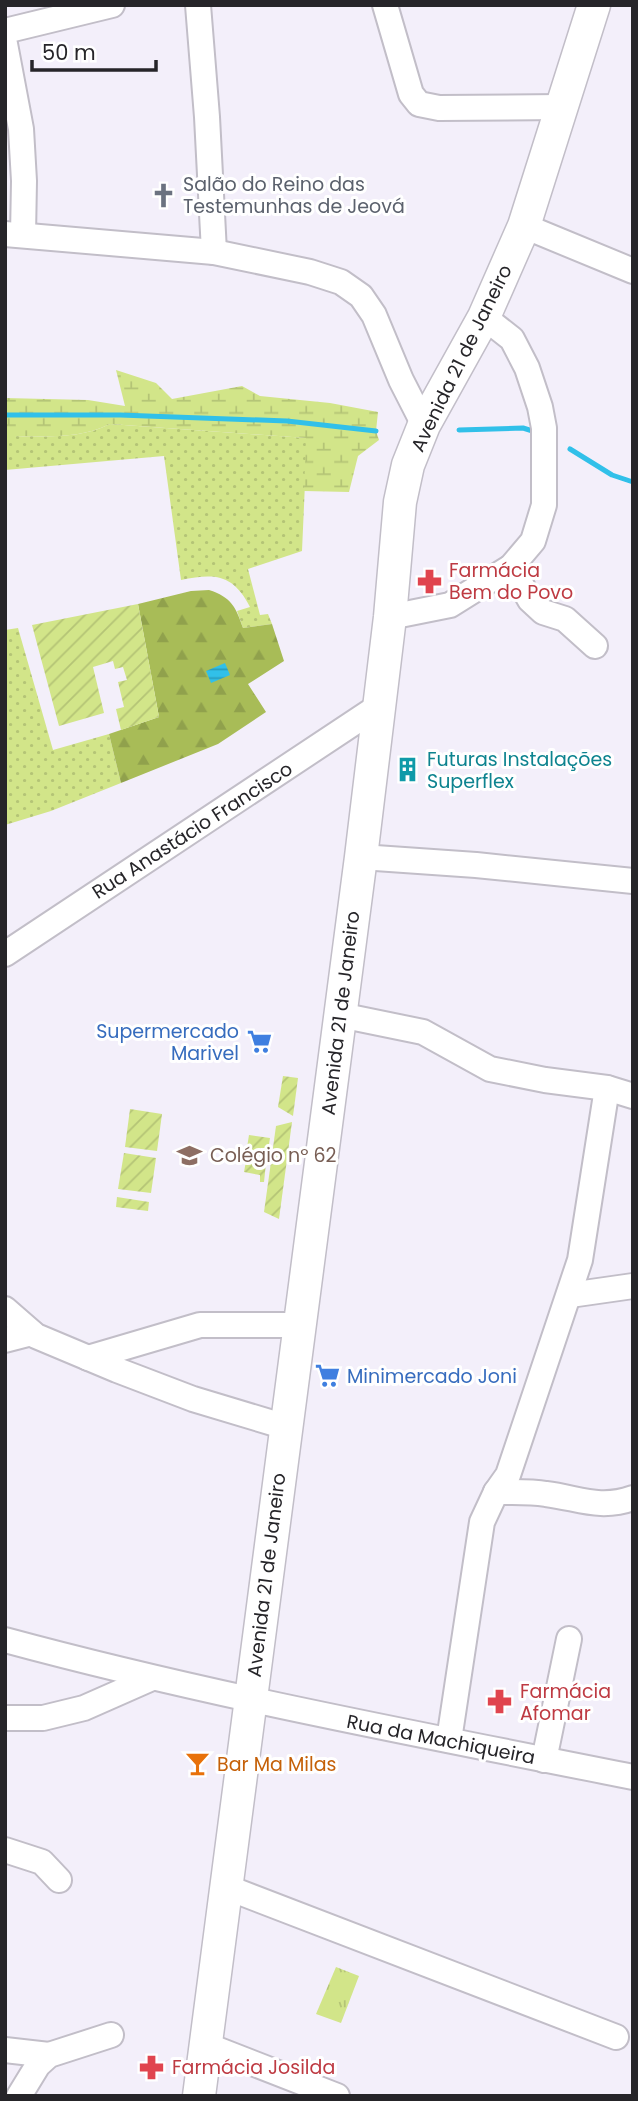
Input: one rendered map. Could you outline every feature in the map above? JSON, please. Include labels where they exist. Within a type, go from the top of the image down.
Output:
[{"type":"main road","name":"Avenida 21 de Janeiro","points":[[199,2096],[360,857],[390,617],[400,502],[408,465],[424,425],[484,317],[524,226],[594,5]]},
{"type":"street","points":[[5,31],[112,5]]},
{"type":"street","points":[[198,5],[214,251]]},
{"type":"street","points":[[386,5],[411,94],[419,104],[439,108],[563,107]]},
{"type":"street","points":[[5,44],[21,129],[24,181],[14,234],[214,251],[310,272],[341,282],[360,296],[374,314],[401,380],[424,425]]},
{"type":"street","points":[[524,226],[633,271]]},
{"type":"street","points":[[390,617],[450,605],[511,567],[533,541],[544,505],[544,428],[536,391],[512,339],[484,317]]},
{"type":"street","points":[[511,567],[530,600],[543,612],[565,619],[595,646]]},
{"type":"street","name":"Rua Anastácio Francisco","points":[[5,954],[379,706]]},
{"type":"street","points":[[360,857],[476,865],[633,881]]},
{"type":"street","points":[[340,1015],[423,1032],[490,1069],[607,1088],[633,1096]]},
{"type":"street","points":[[449,1740],[482,1522],[496,1492],[508,1475],[570,1296],[580,1260],[607,1088]]},
{"type":"street","points":[[570,1296],[633,1286]]},
{"type":"street","points":[[5,1309],[32,1333],[88,1358],[193,1399],[286,1427]]},
{"type":"street","points":[[88,1358],[200,1325],[299,1325]]},
{"type":"street","points":[[5,1340],[32,1333]]},
{"type":"street","points":[[496,1492],[545,1493],[589,1503],[627,1505]]},
{"type":"street","points":[[544,1759],[569,1639]]},
{"type":"street","name":"Rua da Machiqueira","points":[[5,1640],[250,1700],[633,1777]]},
{"type":"street","points":[[5,1718],[43,1718],[84,1708],[152,1678]]},
{"type":"street","points":[[5,1850],[42,1862],[59,1881]]},
{"type":"street","points":[[226,1887],[616,2037]]},
{"type":"street","points":[[5,2050],[49,2055],[111,2035]]},
{"type":"street","points":[[206,2045],[337,2096]]},
{"type":"street","points":[[19,2096],[38,2065],[49,2055]]},
{"type":"green space","points":[[116,370],[156,383],[172,399],[242,386],[260,396],[330,403],[378,412],[376,431],[379,440],[358,456],[349,492],[304,491],[306,438],[110,424],[72,435],[5,436],[5,398],[88,400],[125,406]]},
{"type":"green space","points":[[110,424],[307,438],[302,551],[248,569],[260,615],[268,614],[272,624],[243,628],[237,611],[250,607],[244,596],[230,582],[213,577],[181,580],[164,456],[5,470],[5,436],[72,435]]},
{"type":"green space","points":[[209,590],[223,596],[232,604],[243,628],[272,624],[284,661],[248,684],[266,712],[218,744],[121,783],[109,734],[159,717],[138,604],[191,591]]},
{"type":"green space","points":[[138,604],[159,717],[121,730],[116,709],[124,707],[118,682],[127,680],[123,667],[115,669],[113,661],[93,667],[104,713],[59,726],[32,625]]},
{"type":"green space","points":[[18,628],[53,750],[109,734],[121,783],[51,811],[5,825],[5,630]]},
{"type":"green space","points":[[283,1076],[298,1078],[293,1116],[278,1107]]},
{"type":"green space","points":[[130,1109],[162,1114],[157,1151],[125,1147]]},
{"type":"green space","points":[[292,1122],[279,1219],[264,1212],[276,1126]]},
{"type":"green space","points":[[249,1135],[270,1138],[267,1157],[246,1154]]},
{"type":"green space","points":[[124,1153],[156,1158],[151,1193],[118,1189]]},
{"type":"green space","points":[[246,1161],[266,1163],[264,1182],[260,1182],[260,1175],[244,1172]]},
{"type":"green space","points":[[117,1197],[149,1202],[148,1211],[116,1207]]},
{"type":"green space","points":[[336,1967],[359,1976],[341,2023],[316,2014]]},
{"type":"water","points":[[225,663],[230,675],[211,683],[206,671]]},
{"type":"waterway","points":[[5,415],[120,415],[287,421],[376,431]]},
{"type":"waterway","points":[[459,430],[523,428],[539,433]]},
{"type":"waterway","points":[[570,449],[612,475],[633,482]]},
{"type":"place","name":"Salão do Reino das Testemunhas de Jeová","points":[[163,195]]},
{"type":"place","name":"Farmácia Bem do Povo","points":[[429,581]]},
{"type":"place","name":"Futuras Instalações Superflex","points":[[407,770]]},
{"type":"place","name":"Supermercado Marivel","points":[[259,1042]]},
{"type":"place","name":"Colégio nº 62","points":[[190,1155]]},
{"type":"place","name":"Minimercado Joni","points":[[327,1376]]},
{"type":"place","name":"Farmácia Afomar","points":[[500,1702]]},
{"type":"place","name":"Bar Ma Milas","points":[[197,1764]]},
{"type":"place","name":"Farmácia Josilda","points":[[152,2067]]}]
